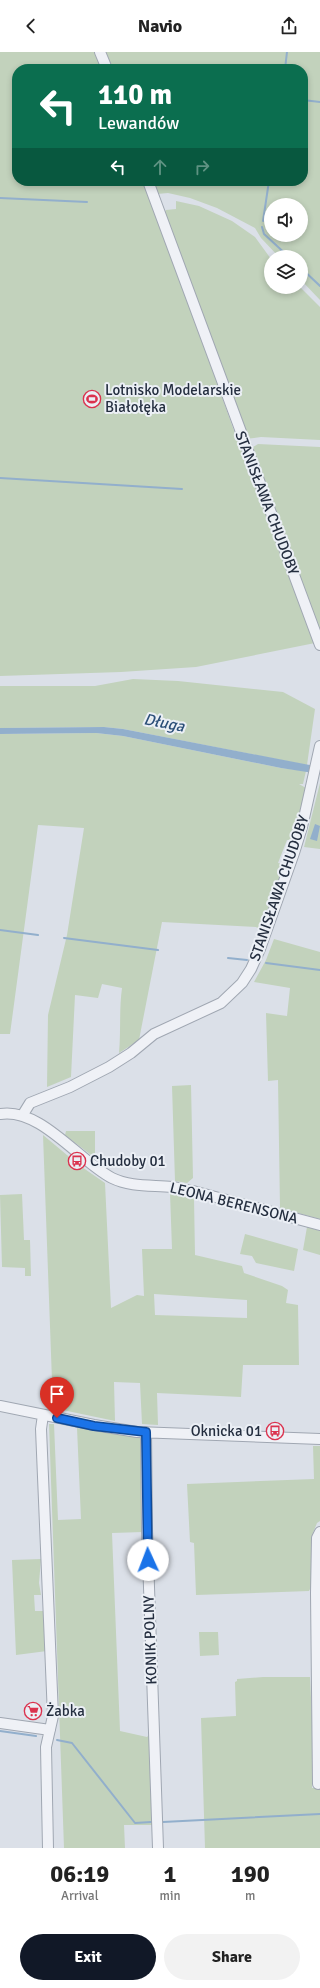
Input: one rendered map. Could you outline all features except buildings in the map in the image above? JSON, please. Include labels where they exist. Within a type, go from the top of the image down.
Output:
[{"type":"street","points":[[100,52],[105,64]]},
{"type":"street","name":"STANISŁAWA CHUDOBY","points":[[150,186],[320,645]]},
{"type":"street","name":"STANISŁAWA CHUDOBY","points":[[22,1116],[30,1103],[70,1087],[109,1067],[131,1054],[154,1034],[221,1003],[242,983],[251,969],[266,934],[302,827],[320,749]]},
{"type":"street","name":"LEONA BERENSONA","points":[[0,1114],[22,1116],[38,1124],[105,1173],[121,1182],[173,1187],[193,1191],[320,1225]]},
{"type":"street","points":[[0,1406],[94,1426],[146,1432],[320,1439]]},
{"type":"street","points":[[43,1415],[42,1429],[53,1716],[46,1747],[48,1848]]},
{"type":"street","name":"KONIK POLNY","points":[[146,1432],[147,1529],[158,1848]]},
{"type":"street","points":[[318,1784],[316,1593],[317,1538],[320,1532]]},
{"type":"street","points":[[0,1723],[50,1730]]},
{"type":"green space","points":[[0,52],[97,52],[101,64],[12,64],[12,186],[147,186],[233,428],[315,643],[196,667],[121,672],[0,676]]},
{"type":"green space","points":[[106,52],[320,52],[320,300],[308,287],[308,250],[272,250],[265,242],[308,242],[308,198],[264,198],[264,241],[255,228],[217,208],[190,198],[168,193],[157,194],[154,186],[308,186],[308,64],[110,64]]},
{"type":"green space","points":[[176,201],[199,206],[232,221],[255,237],[264,250],[264,294],[307,294],[320,307],[320,440],[261,437],[246,439],[164,213],[166,210],[176,209]]},
{"type":"green space","points":[[258,444],[320,447],[320,634],[253,452],[253,447]]},
{"type":"green space","points":[[133,679],[178,681],[283,692],[315,709],[307,765],[123,729],[104,727],[0,728],[0,686],[95,686]]},
{"type":"green space","points":[[96,733],[123,736],[281,768],[306,771],[303,784],[299,784],[306,788],[292,840],[287,840],[278,863],[284,864],[262,931],[256,927],[162,922],[139,1040],[119,1053],[122,988],[102,984],[98,998],[75,995],[71,1077],[47,1087],[48,1015],[67,935],[84,828],[38,825],[10,1034],[0,1034],[0,734]]},
{"type":"green space","points":[[320,783],[320,849],[304,847]]},
{"type":"green space","points":[[274,939],[320,952],[320,1219],[280,1208],[278,1080],[268,1081],[266,1013],[287,1016],[290,988],[254,982],[266,960]]},
{"type":"green space","points":[[191,1085],[193,1178],[187,1183],[175,1181],[172,1086]]},
{"type":"green space","points":[[66,1131],[95,1131],[95,1158],[65,1135]]},
{"type":"green space","points":[[43,1135],[79,1165],[105,1183],[111,1308],[137,1295],[144,1296],[142,1249],[172,1249],[170,1193],[194,1198],[195,1255],[242,1266],[244,1273],[282,1286],[288,1290],[286,1303],[298,1305],[299,1365],[243,1365],[241,1397],[157,1393],[158,1425],[142,1424],[140,1383],[114,1382],[115,1421],[53,1408]],"holes":[[[154,1294],[247,1300],[247,1318],[155,1315]]]},
{"type":"green space","points":[[22,1194],[24,1240],[30,1240],[31,1276],[25,1276],[25,1268],[2,1267],[0,1195]]},
{"type":"green space","points":[[307,1227],[320,1231],[320,1255],[303,1250]]},
{"type":"green space","points":[[245,1234],[298,1249],[294,1271],[256,1263],[252,1256],[240,1254]]},
{"type":"green space","points":[[49,1424],[54,1424],[58,1520],[81,1519],[77,1428],[144,1438],[141,1453],[143,1532],[112,1533],[120,1731],[147,1737],[149,1735],[155,1825],[124,1825],[125,1848],[64,1848]]},
{"type":"green space","points":[[313,1446],[320,1446],[320,1521],[317,1523],[311,1538],[312,1585],[309,1591],[196,1595],[194,1543],[190,1542],[187,1484],[314,1479]]},
{"type":"green space","points":[[41,1559],[39,1583],[41,1595],[34,1595],[35,1611],[45,1611],[47,1651],[16,1655],[12,1560]]},
{"type":"green space","points":[[199,1632],[218,1632],[219,1655],[200,1656]]},
{"type":"green space","points":[[263,1677],[310,1677],[313,1739],[312,1788],[320,1788],[320,1848],[205,1848],[201,1718],[236,1716],[235,1682],[237,1679]]},
{"type":"water","points":[[104,727],[123,729],[320,767],[320,774],[281,768],[123,736],[96,733],[0,734],[0,728]]},
{"type":"water","points":[[315,824],[320,826],[317,841],[310,839]]},
{"type":"waterway","points":[[286,64],[287,52]]},
{"type":"waterway","points":[[308,101],[320,102]]},
{"type":"waterway","points":[[263,221],[268,186]]},
{"type":"waterway","points":[[0,198],[87,202]]},
{"type":"waterway","points":[[262,227],[264,234],[281,250]]},
{"type":"waterway","points":[[308,275],[320,286]]},
{"type":"waterway","points":[[0,478],[182,489]]},
{"type":"waterway","points":[[0,930],[38,935]]},
{"type":"waterway","points":[[64,938],[158,950]]},
{"type":"waterway","points":[[228,958],[247,960]]},
{"type":"waterway","points":[[266,963],[320,970]]},
{"type":"waterway","points":[[0,1731],[36,1736]]},
{"type":"waterway","points":[[57,1740],[72,1743],[135,1823],[151,1822]]},
{"type":"waterway","points":[[163,1822],[320,1814]]},
{"type":"place","name":"Lotnisko Modelarskie Białołęka","points":[[92,399]]},
{"type":"place","name":"Chudoby 01","points":[[77,1161]]},
{"type":"place","name":"Oknicka 01","points":[[275,1431]]},
{"type":"place","name":"Żabka","points":[[33,1711]]},
{"type":"route","points":[[57,1418],[94,1426],[146,1432],[148,1560]]},
{"type":"water label","name":"Długa","points":[[164,723]]}]
